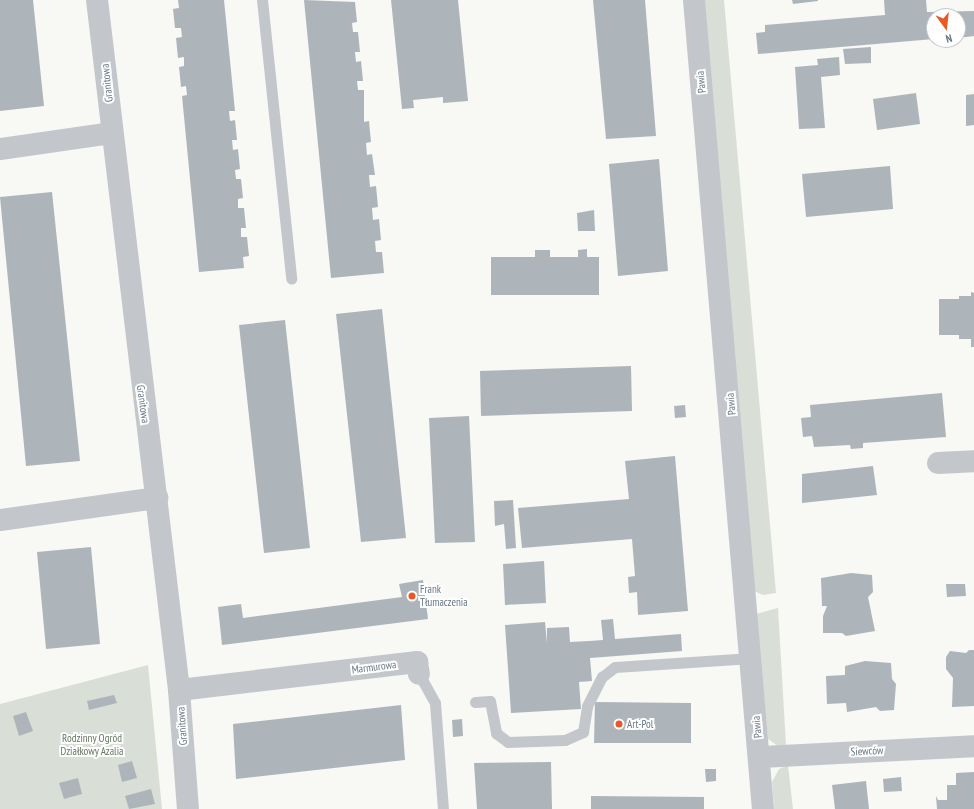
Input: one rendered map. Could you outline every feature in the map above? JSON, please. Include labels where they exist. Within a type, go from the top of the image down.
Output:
[{"type":"street","name":"Granitowa","points":[[97,0],[111,133],[179,690],[188,809]]},
{"type":"street","name":"Pawia","points":[[694,0],[752,658],[763,809]]},
{"type":"street","points":[[0,149],[111,133]]},
{"type":"street","points":[[938,463],[974,461]]},
{"type":"street","points":[[0,520],[156,498]]},
{"type":"street","name":"Marmurowa","points":[[179,690],[418,662],[419,674]]},
{"type":"street","name":"Siewców","points":[[760,757],[974,746]]},
{"type":"lane","points":[[262,0],[291,278]]},
{"type":"lane","points":[[475,702],[490,701],[494,728],[508,742],[565,740],[583,732],[587,706],[602,677],[615,667],[752,658]]},
{"type":"lane","name":"Marmurowa","points":[[419,674],[435,703],[443,809]]},
{"type":"green space","points":[[703,0],[724,0],[776,593],[763,595],[754,591]]},
{"type":"green space","points":[[778,608],[786,745],[778,746],[768,739],[756,614]]},
{"type":"green space","name":"Rodzinny Ogród Działkowy Azalia","points":[[148,665],[162,809],[0,809],[0,704]]},
{"type":"green space","points":[[788,765],[793,809],[774,809],[772,782],[779,769]]},
{"type":"building","points":[[0,0],[33,0],[44,106],[0,111]]},
{"type":"building","points":[[178,0],[224,0],[235,111],[229,111],[230,121],[235,120],[237,140],[232,140],[233,150],[238,149],[240,169],[235,170],[236,179],[241,179],[243,198],[238,199],[238,208],[244,208],[246,228],[241,228],[241,237],[247,237],[249,256],[243,257],[244,268],[199,272],[182,96],[187,95],[186,86],[181,87],[179,67],[184,66],[184,57],[178,58],[176,38],[182,37],[181,28],[175,28],[173,9],[179,8]]},
{"type":"building","points":[[304,0],[355,2],[357,22],[352,23],[353,32],[358,32],[360,52],[355,52],[356,62],[361,61],[363,81],[357,81],[358,90],[364,90],[364,122],[369,121],[371,142],[366,143],[367,155],[372,154],[375,175],[369,175],[370,187],[376,186],[378,207],[372,208],[373,220],[379,219],[381,240],[375,241],[376,252],[382,252],[384,273],[331,278]]},
{"type":"building","points":[[391,0],[458,0],[468,101],[443,103],[443,97],[413,100],[414,108],[402,109]]},
{"type":"building","points":[[593,0],[645,0],[656,136],[606,139]]},
{"type":"building","points":[[792,0],[818,0],[818,1],[793,4]]},
{"type":"building","points":[[884,0],[926,0],[926,40],[758,54],[756,33],[765,32],[765,25],[885,15]]},
{"type":"building","points":[[966,11],[974,11],[974,36],[966,37]]},
{"type":"building","points":[[871,47],[871,63],[845,64],[843,49]]},
{"type":"building","points":[[839,57],[840,75],[821,77],[825,128],[799,129],[795,67],[818,65],[817,59]]},
{"type":"building","points":[[916,93],[920,124],[877,130],[873,99]]},
{"type":"building","points":[[974,94],[974,125],[966,126],[966,95]]},
{"type":"building","points":[[659,159],[668,271],[618,276],[609,164]]},
{"type":"building","points":[[890,166],[893,209],[806,217],[802,174]]},
{"type":"building","points":[[52,192],[80,461],[26,466],[0,197]]},
{"type":"building","points":[[594,210],[595,231],[578,231],[577,213]]},
{"type":"building","points":[[587,249],[587,257],[599,257],[599,295],[491,295],[491,257],[535,257],[535,250],[550,250],[550,257],[578,257],[578,250]]},
{"type":"building","points":[[971,292],[974,293],[974,347],[971,347],[971,339],[959,339],[959,335],[939,335],[939,299],[959,299],[959,296],[971,296]]},
{"type":"building","points":[[382,309],[406,538],[361,542],[336,314]]},
{"type":"building","points":[[285,320],[310,548],[264,553],[239,325]]},
{"type":"building","points":[[631,366],[632,411],[481,416],[480,371]]},
{"type":"building","points":[[942,393],[946,437],[863,443],[863,448],[851,449],[850,445],[814,447],[812,436],[803,437],[801,418],[811,417],[810,405]]},
{"type":"building","points":[[685,405],[686,417],[675,418],[674,406]]},
{"type":"building","points":[[469,416],[475,542],[435,543],[429,418]]},
{"type":"building","points":[[675,456],[688,611],[638,615],[637,592],[629,593],[628,577],[635,576],[632,539],[522,548],[518,508],[629,499],[625,461]]},
{"type":"building","points":[[873,466],[877,495],[802,503],[802,474]]},
{"type":"building","points":[[513,500],[516,548],[506,549],[504,524],[495,526],[494,501]]},
{"type":"building","points":[[91,547],[100,644],[46,649],[37,552]]},
{"type":"building","points":[[544,561],[546,603],[505,605],[503,564]]},
{"type":"building","points":[[851,573],[872,575],[873,592],[868,597],[875,631],[846,636],[842,633],[823,633],[823,616],[827,606],[822,606],[821,578]]},
{"type":"building","points":[[423,580],[428,619],[222,645],[218,607],[241,604],[243,618],[402,597],[399,584]]},
{"type":"building","points":[[946,584],[965,584],[966,596],[947,597]]},
{"type":"building","points":[[613,619],[615,639],[681,634],[682,651],[590,658],[592,681],[579,682],[581,709],[511,713],[505,625],[545,622],[547,643],[547,628],[569,627],[570,642],[589,641],[603,640],[601,620]]},
{"type":"building","points":[[969,650],[974,650],[974,706],[952,707],[953,678],[946,669],[946,657],[950,651],[966,653]]},
{"type":"building","points":[[865,661],[891,663],[892,679],[896,684],[894,710],[880,711],[876,707],[847,712],[846,703],[827,704],[826,676],[845,675],[845,666]]},
{"type":"building","points":[[114,695],[117,703],[89,710],[87,701]]},
{"type":"building","points":[[595,702],[691,703],[691,743],[594,743]]},
{"type":"building","points":[[401,705],[405,760],[236,779],[233,724]]},
{"type":"building","points":[[26,712],[33,731],[19,736],[13,716]]},
{"type":"building","points":[[462,719],[463,736],[453,737],[452,720]]},
{"type":"building","points":[[132,761],[137,778],[122,782],[118,765]]},
{"type":"building","points":[[551,762],[552,809],[477,809],[474,763]]},
{"type":"building","points":[[705,769],[716,769],[716,781],[706,782]]},
{"type":"building","points":[[974,772],[974,809],[937,809],[936,796],[938,800],[947,800],[947,785],[956,785],[956,773]]},
{"type":"building","points":[[901,777],[902,791],[884,792],[883,779]]},
{"type":"building","points":[[78,778],[82,794],[64,799],[59,783]]},
{"type":"building","points":[[866,781],[869,809],[835,809],[832,785]]},
{"type":"building","points":[[151,789],[155,804],[129,809],[125,796]]},
{"type":"building","points":[[591,796],[704,797],[704,809],[591,809]]},
{"type":"place","name":"Frank Tłumaczenia","points":[[412,596]]},
{"type":"place","name":"Art-Pol","points":[[619,724]]}]
